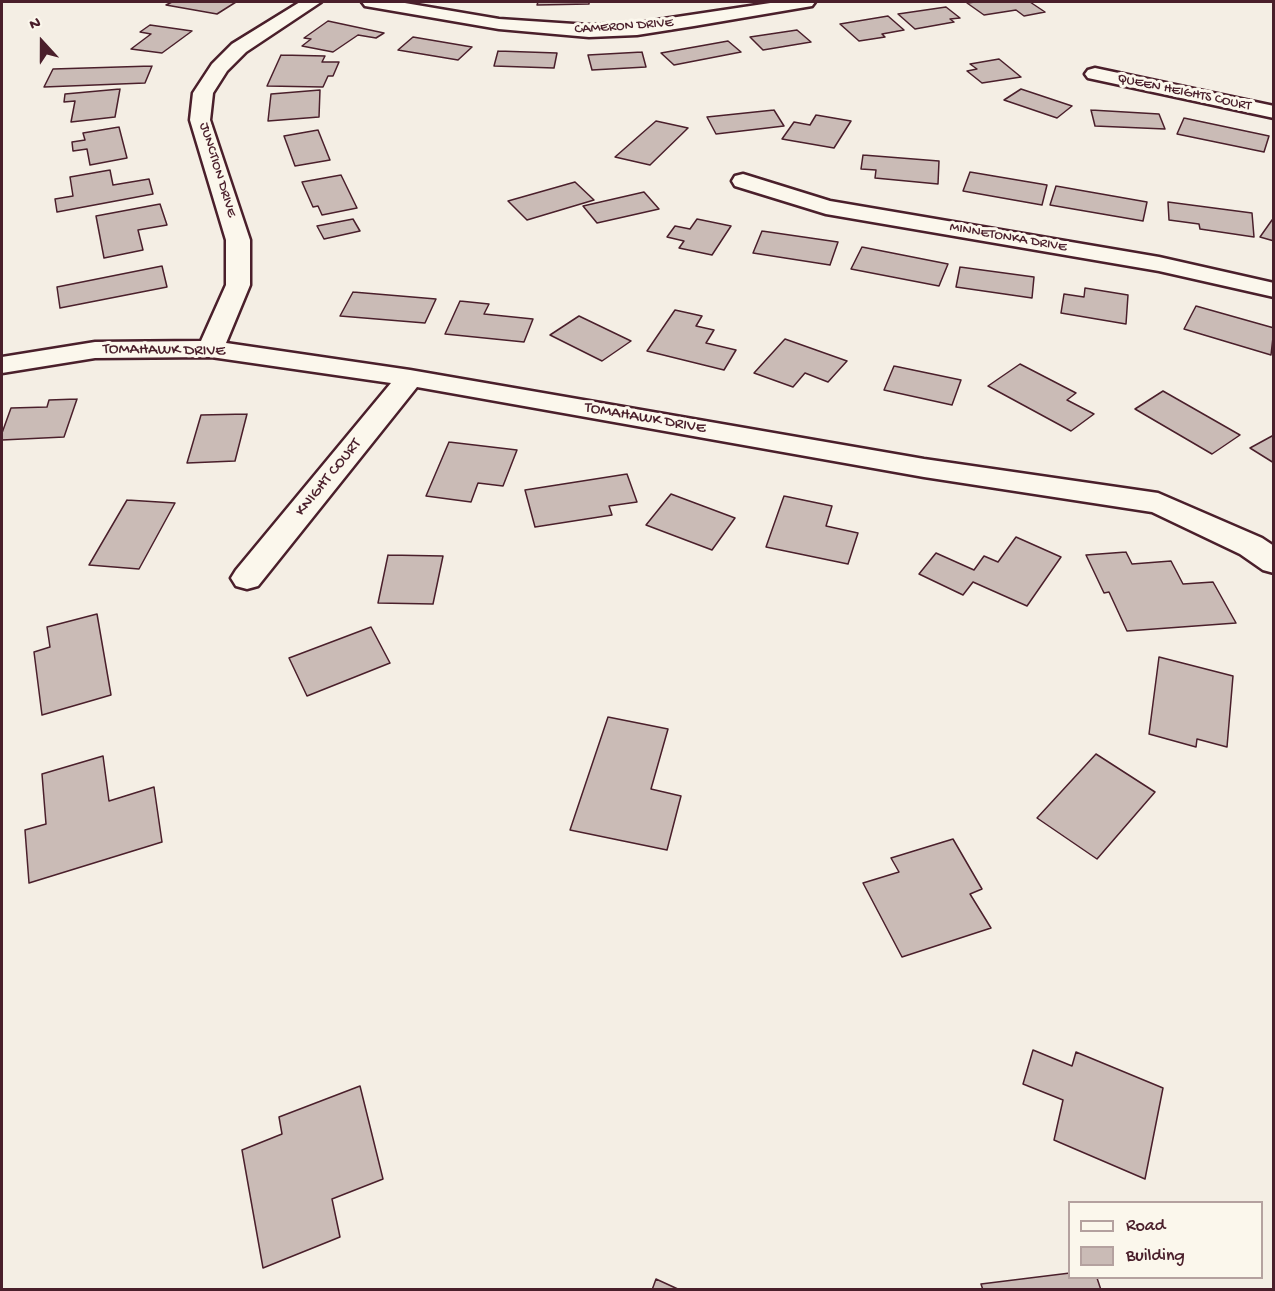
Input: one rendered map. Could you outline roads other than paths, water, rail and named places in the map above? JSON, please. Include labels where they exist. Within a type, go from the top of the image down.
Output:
[{"type":"street","name":"JUNCTION DRIVE","points":[[211,349],[238,285],[238,240],[200,120],[203,93],[219,68],[239,48],[312,2]]},
{"type":"street","name":"CAMERON DRIVE","points":[[371,2],[499,24],[589,31],[638,29],[756,5],[806,2]]},
{"type":"street","name":"QUEEN HEIGHTS COURT","points":[[1095,74],[1274,112]]},
{"type":"street","name":"MINNETONKA DRIVE","points":[[744,181],[826,207],[1159,264],[1274,290]]},
{"type":"street","name":"TOMAHAWK DRIVE","points":[[2,365],[95,350],[211,349],[410,378],[912,466],[1158,503],[1251,546],[1274,562]]},
{"type":"street","name":"KNIGHT COURT","points":[[247,578],[410,378]]}]
